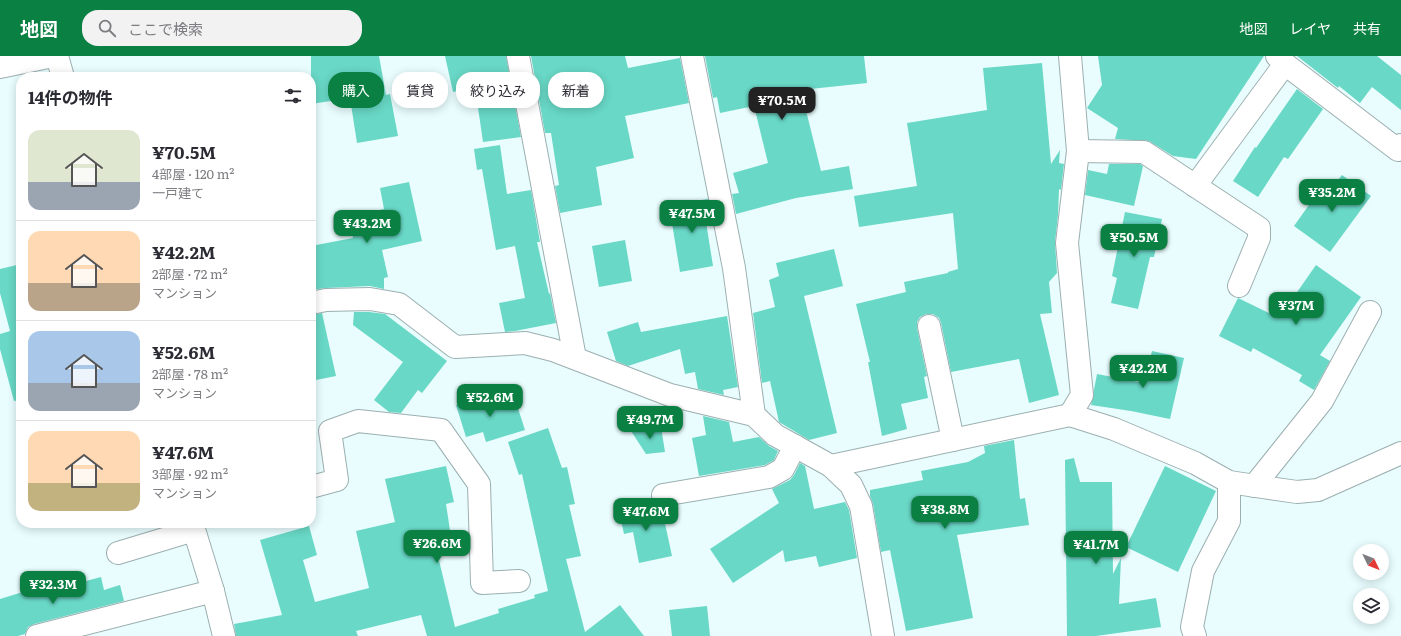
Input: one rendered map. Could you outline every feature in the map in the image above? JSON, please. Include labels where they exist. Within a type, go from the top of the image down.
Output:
[{"type":"street","points":[[0,67],[53,56]]},
{"type":"street","points":[[57,56],[62,72]]},
{"type":"street","points":[[518,56],[575,358]]},
{"type":"street","points":[[692,56],[734,268],[754,415]]},
{"type":"street","points":[[1070,56],[1078,151],[1068,243],[1082,394],[1070,415]]},
{"type":"street","points":[[1195,186],[1281,60],[1398,150],[1401,145]]},
{"type":"street","points":[[1078,151],[1144,152],[1259,228],[1259,238],[1239,286]]},
{"type":"street","points":[[316,301],[370,299],[399,304],[454,347],[525,343],[553,350],[670,395],[754,415],[775,435],[831,466],[851,485],[861,506],[883,636]]},
{"type":"street","points":[[1254,486],[1322,401],[1370,312]]},
{"type":"street","points":[[929,326],[953,440]]},
{"type":"street","points":[[831,466],[1070,415],[1114,429],[1195,463],[1229,482],[1297,492],[1318,490],[1401,453]]},
{"type":"street","points":[[316,486],[337,480],[330,431],[358,422],[441,430],[479,484],[482,583],[519,580]]},
{"type":"street","points":[[663,495],[769,477],[783,469],[795,446]]},
{"type":"street","points":[[1195,636],[1192,627],[1203,571],[1229,520],[1229,482]]},
{"type":"street","points":[[118,553],[190,528]]},
{"type":"street","points":[[193,528],[213,591],[224,636]]},
{"type":"street","points":[[37,636],[213,591]]},
{"type":"building","points":[[311,56],[379,56],[382,72],[328,72],[328,101],[316,103],[316,72],[311,72]]},
{"type":"building","points":[[445,56],[506,56],[509,72],[456,72],[456,91],[453,92]]},
{"type":"building","points":[[531,56],[625,56],[628,68],[680,58],[689,103],[625,116],[634,158],[596,167],[602,205],[560,213],[555,186],[559,185],[551,133],[545,133],[540,106],[540,72],[534,72]]},
{"type":"building","points":[[705,56],[864,56],[867,83],[801,90],[821,171],[849,166],[853,189],[796,198],[736,214],[732,194],[739,193],[733,173],[768,163],[754,106],[720,113],[717,97],[713,98]]},
{"type":"building","points":[[1098,56],[1264,56],[1196,159],[1173,156],[1149,141],[1115,139],[1118,128],[1087,108],[1102,85]]},
{"type":"building","points":[[1297,56],[1377,56],[1401,75],[1401,110],[1372,87],[1360,103]]},
{"type":"building","points":[[1042,63],[1051,164],[1060,150],[1059,163],[1064,164],[1061,190],[1059,189],[1055,242],[1057,273],[1049,282],[1052,313],[1040,314],[1059,395],[1029,403],[1019,359],[951,372],[939,318],[933,314],[926,314],[920,317],[917,322],[917,328],[927,376],[924,377],[928,398],[901,404],[907,429],[882,436],[868,362],[870,362],[856,304],[906,292],[904,282],[948,273],[958,269],[953,213],[859,227],[854,196],[917,186],[907,123],[987,110],[983,68]]},
{"type":"building","points":[[384,84],[386,95],[390,94],[398,136],[357,143],[352,108],[384,108]]},
{"type":"building","points":[[1297,89],[1323,109],[1288,159],[1284,157],[1258,197],[1233,181],[1255,147],[1256,148]]},
{"type":"building","points":[[478,108],[516,108],[521,137],[483,142]]},
{"type":"building","points":[[500,145],[507,194],[531,190],[540,242],[537,242],[556,323],[505,332],[499,303],[525,298],[515,246],[496,250],[482,169],[477,170],[474,149]]},
{"type":"building","points":[[1109,164],[1140,164],[1143,166],[1134,206],[1085,195],[1088,170],[1107,174]]},
{"type":"building","points":[[1342,175],[1371,196],[1330,252],[1294,226],[1321,188],[1328,193]]},
{"type":"building","points":[[409,182],[422,241],[382,250],[388,277],[384,278],[384,289],[370,286],[316,289],[316,245],[353,238],[349,217],[384,209],[380,188]]},
{"type":"building","points":[[708,199],[712,220],[706,222],[713,266],[680,272],[669,205]]},
{"type":"building","points":[[1125,212],[1162,219],[1154,257],[1150,257],[1138,309],[1111,303],[1117,278],[1112,276]]},
{"type":"building","points":[[625,240],[632,281],[599,287],[592,246]]},
{"type":"building","points":[[834,249],[843,286],[804,296],[837,433],[809,440],[779,422],[770,381],[762,383],[753,313],[775,307],[769,280],[779,276],[776,263]]},
{"type":"building","points":[[16,265],[16,401],[14,401],[0,349],[0,334],[10,331],[0,293],[0,269]]},
{"type":"building","points":[[1316,265],[1361,297],[1320,355],[1330,361],[1314,390],[1299,381],[1302,375],[1253,348],[1251,352],[1219,336],[1238,298],[1279,318]]},
{"type":"building","points":[[354,312],[385,314],[447,361],[422,393],[418,390],[401,413],[389,412],[374,400],[403,362],[353,325]]},
{"type":"building","points":[[322,313],[336,376],[316,380],[316,314]]},
{"type":"building","points":[[727,316],[738,387],[723,390],[724,395],[698,389],[695,372],[685,374],[680,349],[628,366],[616,361],[607,332],[638,322],[641,332]]},
{"type":"building","points":[[1152,351],[1184,358],[1170,419],[1091,405],[1097,374],[1144,383]]},
{"type":"building","points":[[494,393],[498,408],[516,402],[525,430],[486,442],[483,432],[466,437],[456,405]]},
{"type":"building","points":[[703,416],[729,422],[733,442],[759,437],[769,446],[778,451],[774,460],[765,465],[699,476],[692,438],[706,435]]},
{"type":"building","points":[[661,427],[665,452],[646,454],[631,431]]},
{"type":"building","points":[[548,428],[562,468],[567,467],[575,504],[569,505],[581,556],[566,559],[585,632],[620,605],[644,636],[427,636],[421,615],[356,631],[358,636],[236,636],[234,624],[282,615],[260,540],[302,528],[310,528],[317,555],[303,560],[315,602],[369,588],[356,531],[395,522],[385,479],[446,466],[454,502],[446,504],[453,550],[437,552],[455,627],[499,613],[498,609],[535,598],[534,595],[548,591],[522,474],[519,475],[508,442]]},
{"type":"building","points":[[1014,440],[1020,499],[1025,498],[1029,525],[957,535],[973,618],[906,631],[890,550],[881,552],[870,490],[923,480],[921,471],[968,462],[985,453],[984,446]]},
{"type":"building","points":[[1074,458],[1080,482],[1112,482],[1113,574],[1121,558],[1119,604],[1156,598],[1161,627],[1096,636],[1067,636],[1065,460]]},
{"type":"building","points":[[800,463],[805,466],[814,509],[845,502],[849,510],[857,558],[819,567],[816,556],[785,562],[783,550],[733,583],[710,549],[779,503],[772,489],[790,480]]},
{"type":"building","points":[[1165,466],[1216,491],[1178,572],[1126,547]]},
{"type":"building","points":[[646,501],[649,517],[663,514],[672,556],[639,563],[633,532],[624,534],[618,507]]},
{"type":"building","points":[[101,577],[104,590],[120,585],[124,601],[34,624],[28,627],[25,634],[18,636],[0,636],[0,599],[39,587],[41,593]]},
{"type":"building","points":[[707,606],[710,636],[672,636],[669,610]]}]
